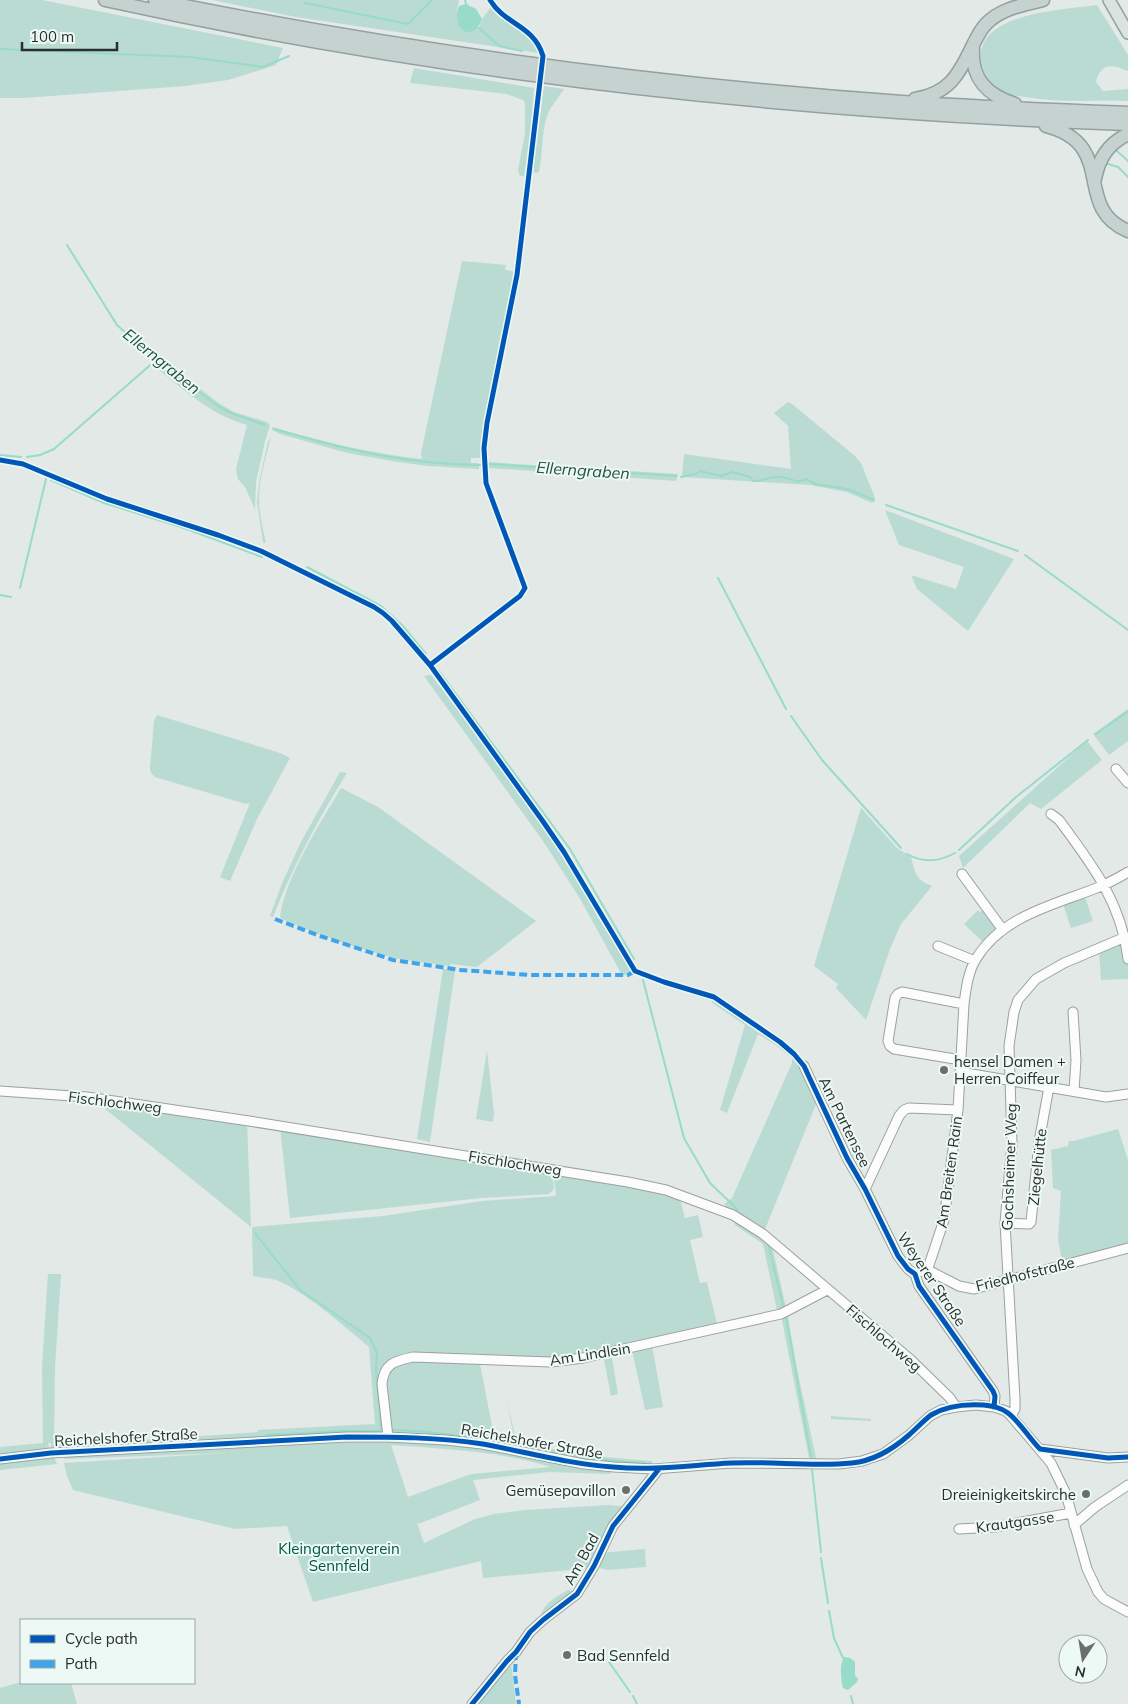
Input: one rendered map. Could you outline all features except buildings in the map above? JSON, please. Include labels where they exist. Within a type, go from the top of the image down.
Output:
[{"type":"highway","points":[[105,0],[288,36],[555,73],[681,93],[809,105],[1019,120],[1128,124]]},
{"type":"highway","points":[[155,0],[526,69]]},
{"type":"highway","points":[[900,102],[918,99],[942,91],[958,76],[984,26],[997,15],[1043,0]]},
{"type":"highway","points":[[974,42],[974,67],[985,88],[1001,99],[1032,109]]},
{"type":"highway","points":[[555,73],[675,81],[900,102],[1128,113]]},
{"type":"highway","points":[[1019,120],[1062,130],[1073,137],[1086,152],[1095,182],[1097,198],[1102,210],[1118,226],[1128,231]]},
{"type":"highway","points":[[1095,182],[1099,164],[1104,154],[1111,145],[1128,134]]},
{"type":"main road","points":[[1109,0],[1128,33]]},
{"type":"street","points":[[1116,769],[1128,783]]},
{"type":"street","points":[[1051,814],[1062,824],[1105,884],[1116,910],[1128,959]]},
{"type":"street","name":"Am Breiten Rain","points":[[918,1273],[929,1265],[944,1220],[958,1110],[964,1004],[966,989],[975,961],[983,949],[1003,930],[1041,908],[1105,884],[1128,872]]},
{"type":"street","points":[[962,874],[1003,930]]},
{"type":"street","name":"Gochsheimer Weg","points":[[1012,1416],[1015,1409],[1015,1399],[1006,1223],[1012,1144],[1009,1046],[1011,1027],[1018,1000],[1036,979],[1064,963],[1124,938]]},
{"type":"street","points":[[938,946],[975,961]]},
{"type":"street","points":[[961,1060],[894,1049],[888,1041],[895,998],[902,992],[964,1004]]},
{"type":"street","points":[[1074,1012],[1076,1060],[1074,1091]]},
{"type":"street","name":"Am Partensee","points":[[804,1066],[847,1158],[865,1188]]},
{"type":"street","points":[[960,1072],[1106,1097],[1128,1094]]},
{"type":"street","name":"Ziegelhütte","points":[[1006,1223],[1029,1224],[1031,1222],[1039,1142],[1049,1086]]},
{"type":"street","name":"Fischlochweg","points":[[0,1091],[87,1098],[249,1121],[628,1182],[666,1190],[739,1217],[763,1234],[911,1360],[950,1398],[956,1407]]},
{"type":"street","name":"Am Partensee","points":[[865,1188],[904,1110],[909,1108],[958,1110]]},
{"type":"street","name":"Weyerer Straße","points":[[865,1188],[898,1256],[908,1269],[918,1273],[919,1286],[993,1390],[995,1396],[994,1407]]},
{"type":"street","name":"Friedhofstraße","points":[[918,1273],[974,1289],[1128,1248]]},
{"type":"street","name":"Am Lindlein","points":[[388,1437],[382,1377],[387,1368],[394,1362],[413,1357],[551,1362],[583,1358],[782,1314],[827,1290]]},
{"type":"street","name":"Reichelshofer Straße","points":[[0,1459],[51,1453],[347,1437],[388,1437],[482,1444],[614,1468],[658,1469],[731,1463],[839,1464],[862,1461],[892,1448],[930,1416],[941,1410],[976,1405],[994,1407],[1006,1411],[1012,1416]]},
{"type":"street","points":[[1012,1416],[1051,1463],[1066,1494],[1087,1569],[1098,1592],[1104,1599],[1128,1612]]},
{"type":"street","points":[[1040,1449],[1108,1458],[1128,1457]]},
{"type":"street","name":"Am Bad","points":[[472,1704],[516,1652],[530,1632],[577,1594],[594,1566],[614,1526],[658,1469]]},
{"type":"street","points":[[1074,1525],[1095,1507],[1128,1485]]},
{"type":"street","name":"Krautgasse","points":[[959,1528],[995,1528],[1071,1513]]},
{"type":"green space","points":[[0,0],[42,0],[283,48],[276,65],[228,80],[185,86],[24,98],[0,98]]},
{"type":"green space","points":[[212,0],[459,0],[457,11],[479,28],[482,19],[491,7],[500,17],[527,33],[534,41],[539,53],[296,17]]},
{"type":"green space","points":[[1097,5],[1128,55],[1128,70],[1111,66],[1103,68],[1096,82],[1103,91],[1128,89],[1128,101],[1051,100],[1011,95],[997,88],[989,80],[981,59],[984,43],[993,31],[1026,16]]},
{"type":"green space","points":[[414,68],[534,88],[530,140],[524,176],[520,176],[518,170],[525,133],[525,103],[523,100],[507,94],[410,83]]},
{"type":"green space","points":[[544,86],[564,89],[548,113],[544,127],[539,172],[536,173],[533,172]]},
{"type":"green space","points":[[462,261],[506,265],[505,270],[512,271],[515,274],[480,458],[471,458],[471,463],[479,463],[479,469],[428,466],[347,453],[272,430],[272,427],[346,446],[422,459],[421,453]]},
{"type":"green space","points":[[166,363],[220,404],[234,412],[267,422],[270,425],[256,482],[255,509],[245,487],[238,479],[236,469],[247,425],[234,421],[211,409],[191,395],[160,371]]},
{"type":"green space","points":[[788,402],[855,456],[861,463],[875,498],[874,502],[872,503],[847,492],[810,485],[682,477],[684,454],[791,469],[788,426],[774,413]]},
{"type":"green space","points":[[271,437],[259,492],[261,522],[266,543],[263,542],[257,502],[260,477],[268,442]]},
{"type":"green space","points":[[486,462],[678,474],[676,481],[489,468],[486,466]]},
{"type":"green space","points":[[885,510],[1014,559],[968,631],[917,589],[911,575],[956,589],[964,567],[899,545]]},
{"type":"green space","points":[[431,675],[542,820],[564,852],[634,971],[628,975],[622,975],[579,897],[543,841],[424,676]]},
{"type":"green space","points":[[1128,709],[1128,741],[1109,755],[1093,734]]},
{"type":"green space","points":[[157,715],[280,753],[290,758],[257,819],[230,881],[220,877],[250,803],[246,804],[155,777],[151,773],[150,768],[154,721]]},
{"type":"green space","points":[[1087,741],[1102,760],[1041,809],[1030,803],[963,868],[959,856]]},
{"type":"green space","points":[[340,772],[347,773],[307,843],[273,917],[270,916],[283,881],[301,842]]},
{"type":"green space","points":[[341,788],[378,807],[536,921],[477,967],[451,964],[449,966],[392,957],[335,940],[280,918],[288,886],[304,851]]},
{"type":"green space","points":[[861,808],[897,848],[911,857],[915,872],[919,878],[932,886],[901,924],[890,949],[866,1020],[836,988],[838,984],[814,966]]},
{"type":"green space","points":[[1084,894],[1093,921],[1071,928],[1062,901]]},
{"type":"green space","points":[[978,910],[980,912],[983,910],[995,925],[995,929],[982,941],[964,924]]},
{"type":"green space","points":[[1123,939],[1128,966],[1128,979],[1101,980],[1099,949]]},
{"type":"green space","points":[[443,969],[455,970],[430,1142],[417,1139]]},
{"type":"green space","points":[[714,1000],[771,1037],[792,1055],[801,1065],[800,1069],[804,1066],[819,1097],[763,1234],[771,1241],[817,1463],[810,1463],[781,1315],[778,1315],[763,1244],[735,1225],[733,1215],[724,1204],[732,1198],[792,1063],[792,1058],[758,1034],[727,1113],[720,1110],[745,1025],[711,1002]]},
{"type":"green space","points":[[487,1051],[494,1113],[493,1122],[476,1119]]},
{"type":"green space","points":[[98,1103],[247,1122],[251,1227]]},
{"type":"green space","points":[[280,1127],[552,1172],[554,1189],[549,1194],[482,1198],[290,1218]]},
{"type":"green space","points":[[1118,1129],[1128,1160],[1128,1244],[1062,1260],[1058,1240],[1061,1191],[1053,1188],[1051,1150],[1068,1146],[1069,1141]]},
{"type":"green space","name":"Kleingartenverein Sennfeld","points":[[553,1171],[679,1195],[685,1218],[698,1215],[703,1237],[690,1240],[700,1283],[707,1282],[717,1324],[652,1345],[663,1407],[645,1410],[632,1350],[611,1352],[618,1394],[611,1396],[603,1354],[583,1358],[479,1359],[494,1436],[514,1438],[507,1400],[516,1440],[584,1454],[652,1461],[654,1469],[614,1467],[610,1474],[549,1472],[473,1480],[480,1500],[418,1524],[415,1517],[424,1543],[475,1519],[494,1514],[525,1510],[609,1505],[628,1507],[600,1553],[645,1549],[646,1567],[608,1570],[600,1568],[599,1565],[593,1568],[483,1578],[481,1561],[313,1602],[287,1526],[235,1529],[73,1490],[64,1463],[227,1453],[65,1459],[59,1453],[51,1453],[51,1443],[48,1443],[50,1450],[0,1455],[0,1447],[43,1443],[42,1366],[48,1274],[61,1274],[55,1367],[54,1446],[258,1432],[258,1430],[375,1424],[369,1347],[299,1292],[276,1280],[253,1276],[252,1227],[383,1216],[482,1201],[556,1196]],"holes":[[[391,1445],[492,1454],[551,1467],[471,1474],[408,1497]]]},
{"type":"green space","points":[[831,1416],[871,1419],[871,1421],[831,1419]]},
{"type":"green space","points":[[54,1457],[57,1464],[0,1470],[0,1462]]},
{"type":"green space","points":[[568,1590],[575,1592],[543,1617],[541,1616],[548,1603]]},
{"type":"green space","points":[[510,1662],[516,1704],[475,1704]]},
{"type":"green space","points":[[20,1682],[20,1684],[71,1684],[77,1704],[0,1704],[0,1688]]},
{"type":"shaded area","points":[[466,4],[476,9],[482,19],[474,31],[469,32],[464,31],[460,27],[457,15],[459,6]]},
{"type":"shaded area","points":[[844,1657],[850,1658],[855,1662],[855,1675],[858,1679],[848,1690],[843,1688],[841,1676],[841,1664]]},
{"type":"waterway","points":[[305,3],[408,24],[432,0]]},
{"type":"waterway","points":[[465,0],[466,4]]},
{"type":"waterway","points":[[479,28],[499,46],[522,51]]},
{"type":"waterway","points":[[0,49],[190,57],[263,67],[289,56]]},
{"type":"waterway","points":[[1115,149],[1128,161]]},
{"type":"waterway","points":[[1105,163],[1118,167],[1128,177]]},
{"type":"waterway","name":"Ellerngraben","points":[[67,245],[117,325],[156,360],[218,406],[231,413],[265,425]]},
{"type":"waterway","points":[[27,457],[40,455],[54,449],[156,360]]},
{"type":"waterway","name":"Ellerngraben","points":[[275,429],[325,443],[402,459],[480,465]]},
{"type":"waterway","points":[[0,455],[21,457]]},
{"type":"waterway","name":"Ellerngraben","points":[[489,464],[676,476]]},
{"type":"waterway","name":"Ellerngraben","points":[[681,477],[696,474],[700,471],[721,476],[732,472],[750,477],[753,481],[776,477],[784,477],[796,481],[806,479],[816,484],[847,489],[874,500]]},
{"type":"waterway","points":[[20,588],[46,479]]},
{"type":"waterway","points":[[51,480],[104,503],[181,527],[262,557]]},
{"type":"waterway","name":"Ellerngraben","points":[[886,505],[1018,551]]},
{"type":"waterway","name":"Ellerngraben","points":[[1025,555],[1128,630]]},
{"type":"waterway","points":[[307,567],[381,606],[402,625],[426,654]]},
{"type":"waterway","points":[[718,578],[786,709]]},
{"type":"waterway","points":[[0,595],[11,597]]},
{"type":"waterway","points":[[439,671],[570,849],[634,959]]},
{"type":"waterway","points":[[1096,734],[1128,711]]},
{"type":"waterway","points":[[791,716],[822,760],[901,848]]},
{"type":"waterway","points":[[959,850],[1016,797],[1088,740]]},
{"type":"waterway","points":[[907,854],[919,859],[937,860],[955,853]]},
{"type":"waterway","points":[[643,980],[684,1138],[710,1183],[737,1210]]},
{"type":"waterway","points":[[255,1233],[300,1290],[370,1338],[377,1353],[376,1370],[381,1431],[266,1435]]},
{"type":"waterway","points":[[768,1243],[784,1309]]},
{"type":"waterway","points":[[786,1316],[811,1457]]},
{"type":"waterway","points":[[392,1430],[448,1434],[540,1450]]},
{"type":"waterway","points":[[549,1452],[589,1459],[644,1463]]},
{"type":"waterway","points":[[812,1469],[821,1552]]},
{"type":"waterway","points":[[821,1558],[828,1603]]},
{"type":"waterway","points":[[829,1611],[834,1638],[843,1658]]},
{"type":"waterway","points":[[609,1662],[630,1692]]},
{"type":"waterway","points":[[633,1696],[637,1704]]},
{"type":"waterway","points":[[851,1696],[853,1704]]},
{"type":"marked path","points":[[275,919],[393,960],[461,970],[530,975],[628,975],[635,971]]},
{"type":"marked path","points":[[516,1652],[515,1675],[519,1704]]},
{"type":"cycle path","points":[[430,665],[520,596],[525,588],[486,483],[484,448],[487,423],[517,275],[543,56],[533,38],[503,15],[490,0]]},
{"type":"cycle path","points":[[0,460],[23,464],[107,499],[261,551],[374,607],[392,621],[430,665],[542,820],[564,852],[635,971],[714,997],[780,1042],[804,1066],[847,1158],[865,1189],[898,1256],[908,1269],[915,1274],[919,1286],[993,1391],[995,1396],[994,1407]]},
{"type":"cycle path","points":[[0,1459],[51,1453],[347,1437],[381,1437],[483,1444],[580,1463],[628,1468],[746,1463],[837,1464],[860,1462],[882,1454],[903,1440],[931,1415],[963,1405],[983,1405],[1002,1409],[1017,1421],[1040,1449],[1108,1458],[1128,1457]]},
{"type":"cycle path","points":[[472,1704],[516,1652],[530,1632],[577,1594],[594,1566],[613,1526],[659,1469]]},
{"type":"place","name":"hensel Damen + Herren Coiffeur","points":[[944,1070]]},
{"type":"place","name":"Gemüsepavillon","points":[[626,1490]]},
{"type":"place","name":"Dreieinigkeitskirche","points":[[1086,1494]]},
{"type":"place","name":"Bad Sennfeld","points":[[567,1655]]}]
